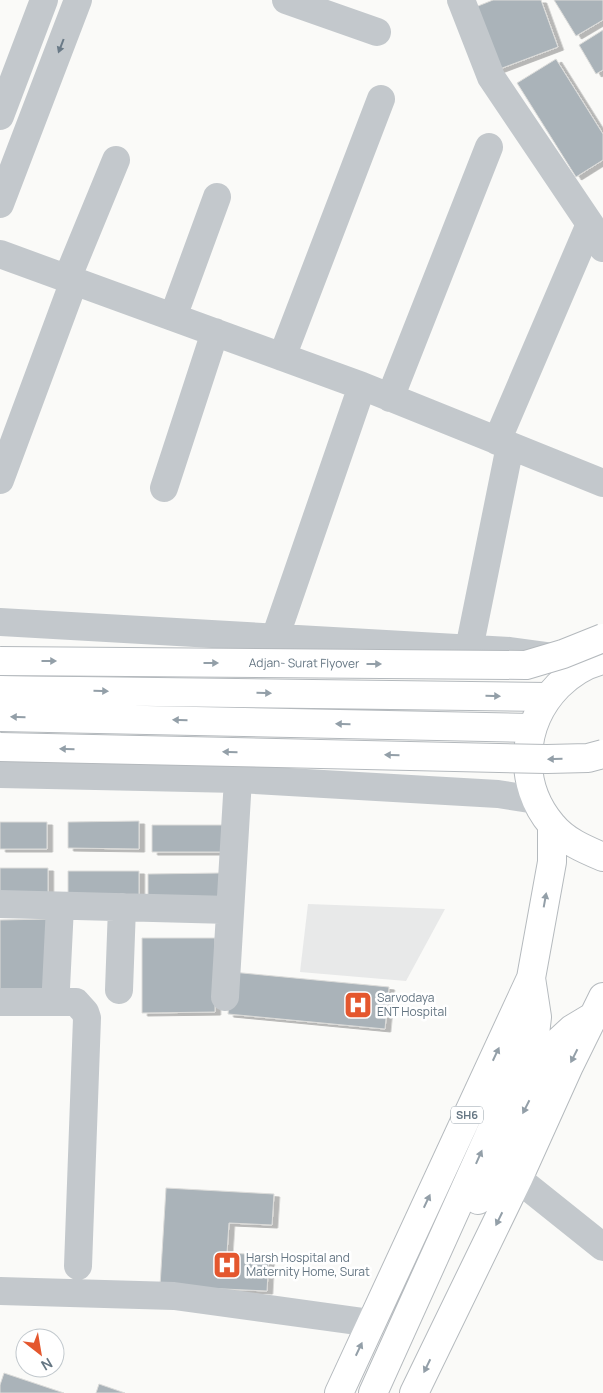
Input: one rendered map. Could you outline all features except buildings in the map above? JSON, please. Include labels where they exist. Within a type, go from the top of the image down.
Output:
[{"type":"main road","name":"Adjan- Surat Flyover","points":[[0,661],[526,665],[563,654],[599,654]]},
{"type":"main road","points":[[599,654],[567,677],[547,697],[532,728],[527,752],[528,776],[536,800],[552,826],[576,846],[603,857]]},
{"type":"main road","points":[[0,690],[547,697]]},
{"type":"main road","points":[[0,717],[532,728]]},
{"type":"main road","points":[[0,747],[547,759],[588,758],[603,754]]},
{"type":"main road","name":"SH6","points":[[339,1393],[531,978],[552,862],[552,826]]},
{"type":"main road","points":[[373,1393],[535,1034],[537,1017],[531,978]]},
{"type":"main road","points":[[414,1393],[518,1179],[569,1066],[599,1006]]},
{"type":"main road","points":[[386,1393],[428,1298],[560,1040],[599,1006]]},
{"type":"street","points":[[0,116],[44,0]]},
{"type":"street","points":[[0,204],[78,0]]},
{"type":"street","points":[[286,0],[377,32]]},
{"type":"street","points":[[461,0],[491,77],[590,224],[603,248]]},
{"type":"street","points":[[282,357],[381,99]]},
{"type":"street","points":[[390,398],[489,147]]},
{"type":"street","points":[[0,480],[70,280],[116,160]]},
{"type":"street","points":[[173,317],[217,198]]},
{"type":"street","points":[[469,649],[504,443],[590,224]]},
{"type":"street","points":[[0,254],[362,386],[603,483]]},
{"type":"street","points":[[164,488],[215,332]]},
{"type":"street","points":[[275,638],[362,386]]},
{"type":"street","points":[[0,622],[469,649],[599,654]]},
{"type":"street","points":[[0,774],[238,779],[498,794],[536,800]]},
{"type":"street","points":[[225,998],[238,779]]},
{"type":"street","points":[[0,904],[230,910]]},
{"type":"street","points":[[56,988],[60,906]]},
{"type":"street","points":[[119,990],[122,907]]},
{"type":"street","points":[[0,1002],[76,1002],[85,1012],[78,1266]]},
{"type":"street","points":[[518,1179],[603,1247]]},
{"type":"street","points":[[0,1291],[174,1296],[371,1322]]},
{"type":"shaded area","points":[[308,904],[445,909],[406,981],[300,972]]},
{"type":"place","name":"Sarvodaya ENT Hospital","points":[[358,1005]]},
{"type":"place","name":"Harsh Hospital and Maternity Home, Surat","points":[[227,1265]]}]
